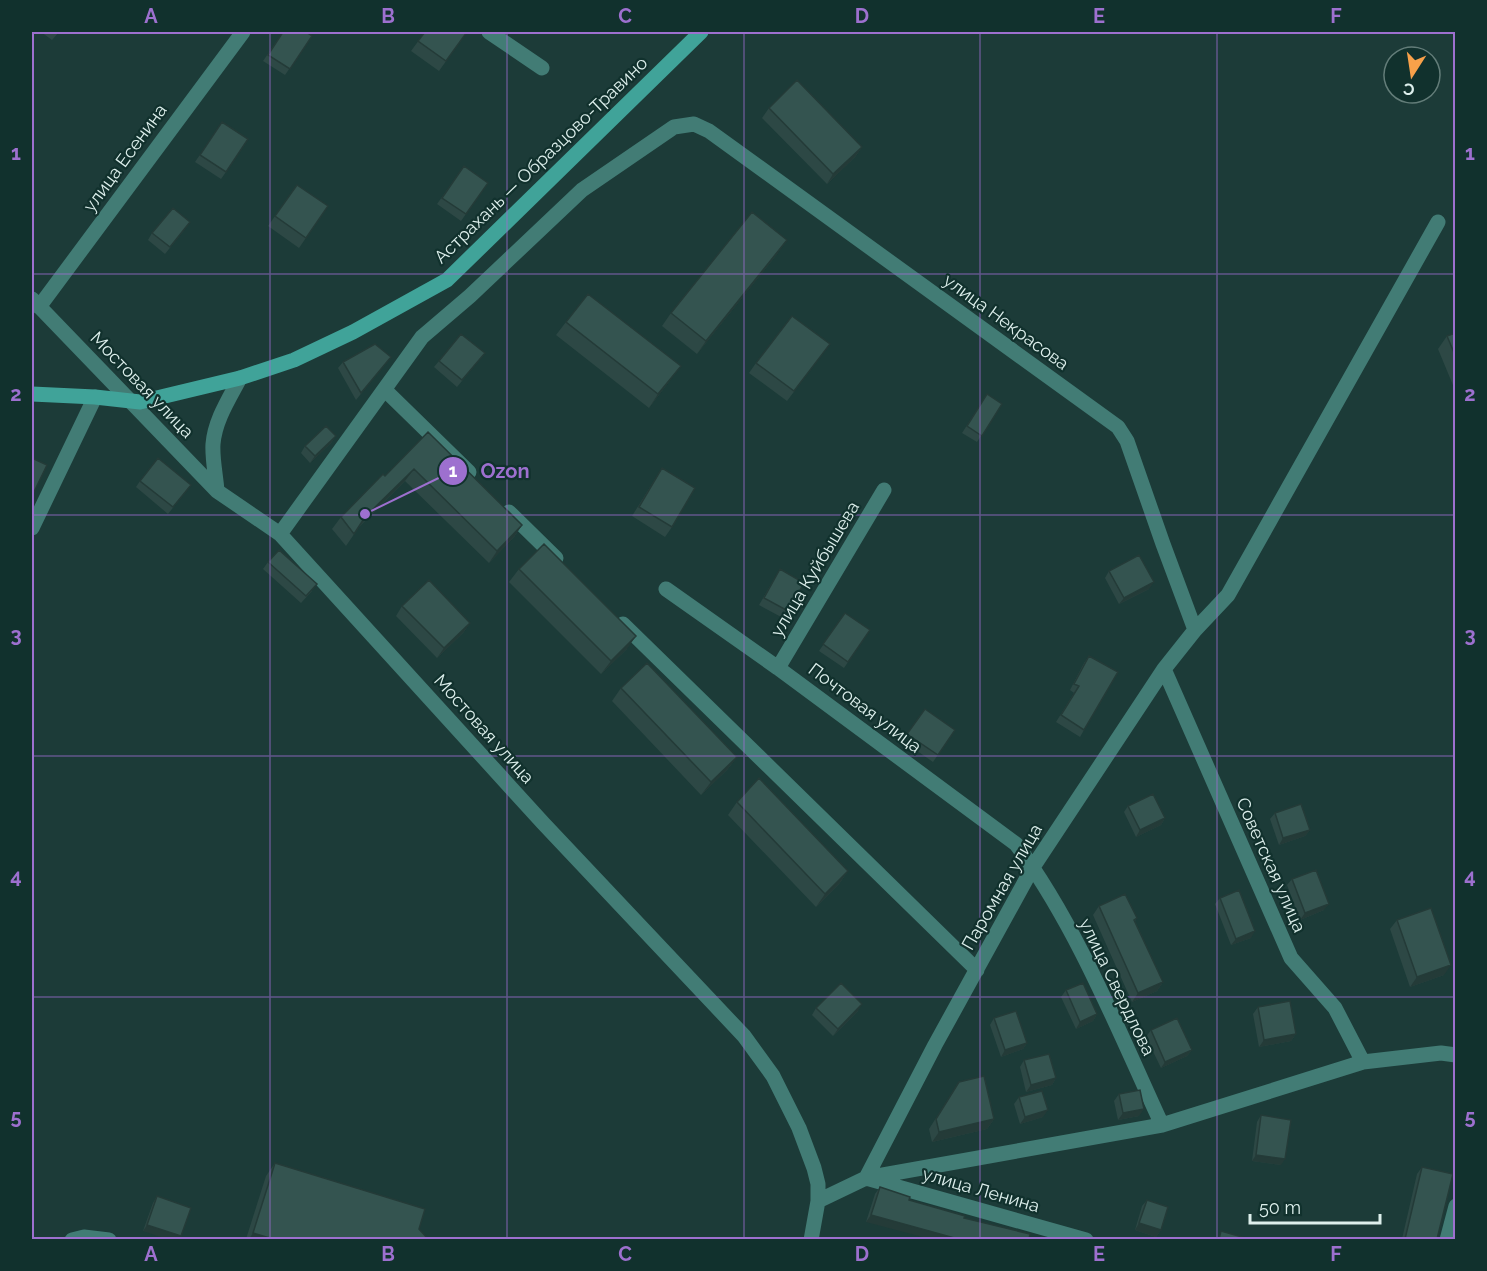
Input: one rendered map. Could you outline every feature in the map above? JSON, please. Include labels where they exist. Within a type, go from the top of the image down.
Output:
[{"type":"street","name":"улица Есенина","points":[[35,303],[243,32]]},
{"type":"street","points":[[489,32],[542,69]]},
{"type":"street","name":"Астрахань — Образцово-Травино","points":[[32,394],[140,402],[240,378],[294,360],[353,332],[447,280],[701,32]]},
{"type":"street","name":"улица Некрасова","points":[[385,390],[422,337],[470,296],[582,190],[674,127],[694,124],[709,131],[1119,427],[1127,441],[1162,544],[1195,630]]},
{"type":"street","name":"Паромная улица","points":[[866,1178],[935,1045],[1033,867],[1164,669],[1195,630],[1228,595],[1438,222]]},
{"type":"street","name":"Мостовая улица","points":[[35,303],[217,491],[280,534],[543,823],[744,1036],[773,1076],[799,1128],[814,1168],[818,1184],[818,1201],[811,1239]]},
{"type":"street","points":[[217,491],[213,446],[215,431],[219,417],[240,378]]},
{"type":"street","points":[[280,534],[385,390],[478,482]]},
{"type":"street","points":[[32,528],[95,397]]},
{"type":"street","name":"улица Куйбышева","points":[[778,668],[884,490]]},
{"type":"street","points":[[495,498],[562,564]]},
{"type":"street","name":"Почтовая улица","points":[[666,589],[778,668],[1016,844],[1033,867]]},
{"type":"street","points":[[613,614],[977,970]]},
{"type":"street","name":"Советская улица","points":[[1164,669],[1291,958],[1335,1008],[1363,1062]]},
{"type":"street","name":"улица Свердлова","points":[[1033,867],[1082,953],[1162,1125]]},
{"type":"street","points":[[818,1201],[866,1178],[1162,1125],[1363,1062],[1441,1053],[1455,1055]]},
{"type":"street","name":"улица Ленина","points":[[866,1178],[1086,1239]]},
{"type":"street","points":[[1447,1239],[1455,1206]]},
{"type":"street","points":[[72,1239],[84,1237],[109,1239]]},
{"type":"building","points":[[283,32],[306,32],[312,36],[290,69],[268,55]]},
{"type":"building","points":[[425,32],[467,32],[446,61],[418,41]]},
{"type":"building","points":[[797,80],[862,147],[833,174],[769,108]]},
{"type":"building","points":[[222,122],[248,139],[226,172],[200,155]]},
{"type":"building","points":[[464,166],[488,183],[466,214],[442,198]]},
{"type":"building","points":[[297,185],[328,206],[306,238],[275,216]]},
{"type":"building","points":[[173,208],[190,222],[170,247],[152,233]]},
{"type":"building","points":[[752,212],[787,240],[706,341],[671,313]]},
{"type":"building","points":[[588,294],[681,366],[658,394],[566,322]]},
{"type":"building","points":[[792,316],[830,344],[794,391],[756,363]]},
{"type":"building","points":[[1455,333],[1455,355],[1447,336]]},
{"type":"building","points":[[461,334],[485,353],[462,380],[439,361]]},
{"type":"building","points":[[375,344],[391,357],[361,393],[343,362]]},
{"type":"building","points":[[987,394],[1002,404],[982,436],[967,426]]},
{"type":"building","points":[[326,426],[336,436],[315,456],[305,446]]},
{"type":"building","points":[[428,432],[522,525],[497,551],[414,469],[365,517],[354,534],[341,517]]},
{"type":"building","points":[[32,458],[47,465],[32,496]]},
{"type":"building","points":[[158,458],[191,485],[173,507],[140,481]]},
{"type":"building","points":[[662,468],[695,488],[672,527],[639,507]]},
{"type":"building","points":[[544,544],[636,636],[611,661],[519,569]]},
{"type":"building","points":[[279,550],[317,584],[306,596],[268,562]]},
{"type":"building","points":[[1139,555],[1154,582],[1124,598],[1109,571]]},
{"type":"building","points":[[780,569],[804,583],[788,611],[764,598]]},
{"type":"building","points":[[429,580],[470,623],[444,648],[402,606]]},
{"type":"building","points":[[845,613],[870,630],[848,662],[823,644]]},
{"type":"building","points":[[1089,656],[1118,672],[1084,730],[1061,715],[1079,686],[1074,684]]},
{"type":"building","points":[[647,663],[737,757],[711,782],[621,688]]},
{"type":"building","points":[[925,709],[955,730],[938,755],[907,734]]},
{"type":"building","points":[[759,778],[848,871],[825,894],[737,802]]},
{"type":"building","points":[[1153,794],[1165,818],[1140,830],[1128,806]]},
{"type":"building","points":[[1301,804],[1310,830],[1283,838],[1275,813]]},
{"type":"building","points":[[1316,870],[1329,904],[1305,913],[1292,879]]},
{"type":"building","points":[[1239,890],[1255,931],[1236,939],[1220,898]]},
{"type":"building","points":[[1125,894],[1137,918],[1134,920],[1163,982],[1138,993],[1099,906]]},
{"type":"building","points":[[1431,908],[1451,965],[1417,977],[1397,920]]},
{"type":"building","points":[[841,983],[862,1004],[838,1029],[816,1008]]},
{"type":"building","points":[[1083,983],[1097,1014],[1080,1022],[1066,990]]},
{"type":"building","points":[[1290,1001],[1296,1034],[1264,1040],[1258,1007]]},
{"type":"building","points":[[1016,1011],[1027,1043],[1005,1050],[994,1018]]},
{"type":"building","points":[[1177,1018],[1192,1050],[1165,1062],[1151,1030]]},
{"type":"building","points":[[1049,1054],[1056,1078],[1031,1085],[1024,1060]]},
{"type":"building","points":[[984,1076],[994,1119],[939,1132],[936,1119],[959,1082]]},
{"type":"building","points":[[1140,1090],[1144,1109],[1123,1113],[1119,1094]]},
{"type":"building","points":[[1042,1091],[1048,1110],[1025,1117],[1019,1097]]},
{"type":"building","points":[[1261,1115],[1291,1120],[1285,1159],[1256,1155]]},
{"type":"building","points":[[275,1163],[425,1209],[419,1229],[428,1239],[273,1239],[253,1233]]},
{"type":"building","points":[[1422,1167],[1453,1174],[1437,1239],[1405,1239]]},
{"type":"building","points":[[880,1187],[910,1197],[909,1200],[965,1216],[964,1218],[1030,1234],[1029,1239],[958,1239],[871,1215]]},
{"type":"building","points":[[157,1196],[191,1208],[181,1236],[147,1225]]},
{"type":"building","points":[[1147,1200],[1168,1207],[1161,1230],[1139,1223]]},
{"type":"building","points":[[1221,1231],[1249,1239],[1219,1239]]},
{"type":"place","name":"Ozon","points":[[365,514]]}]
